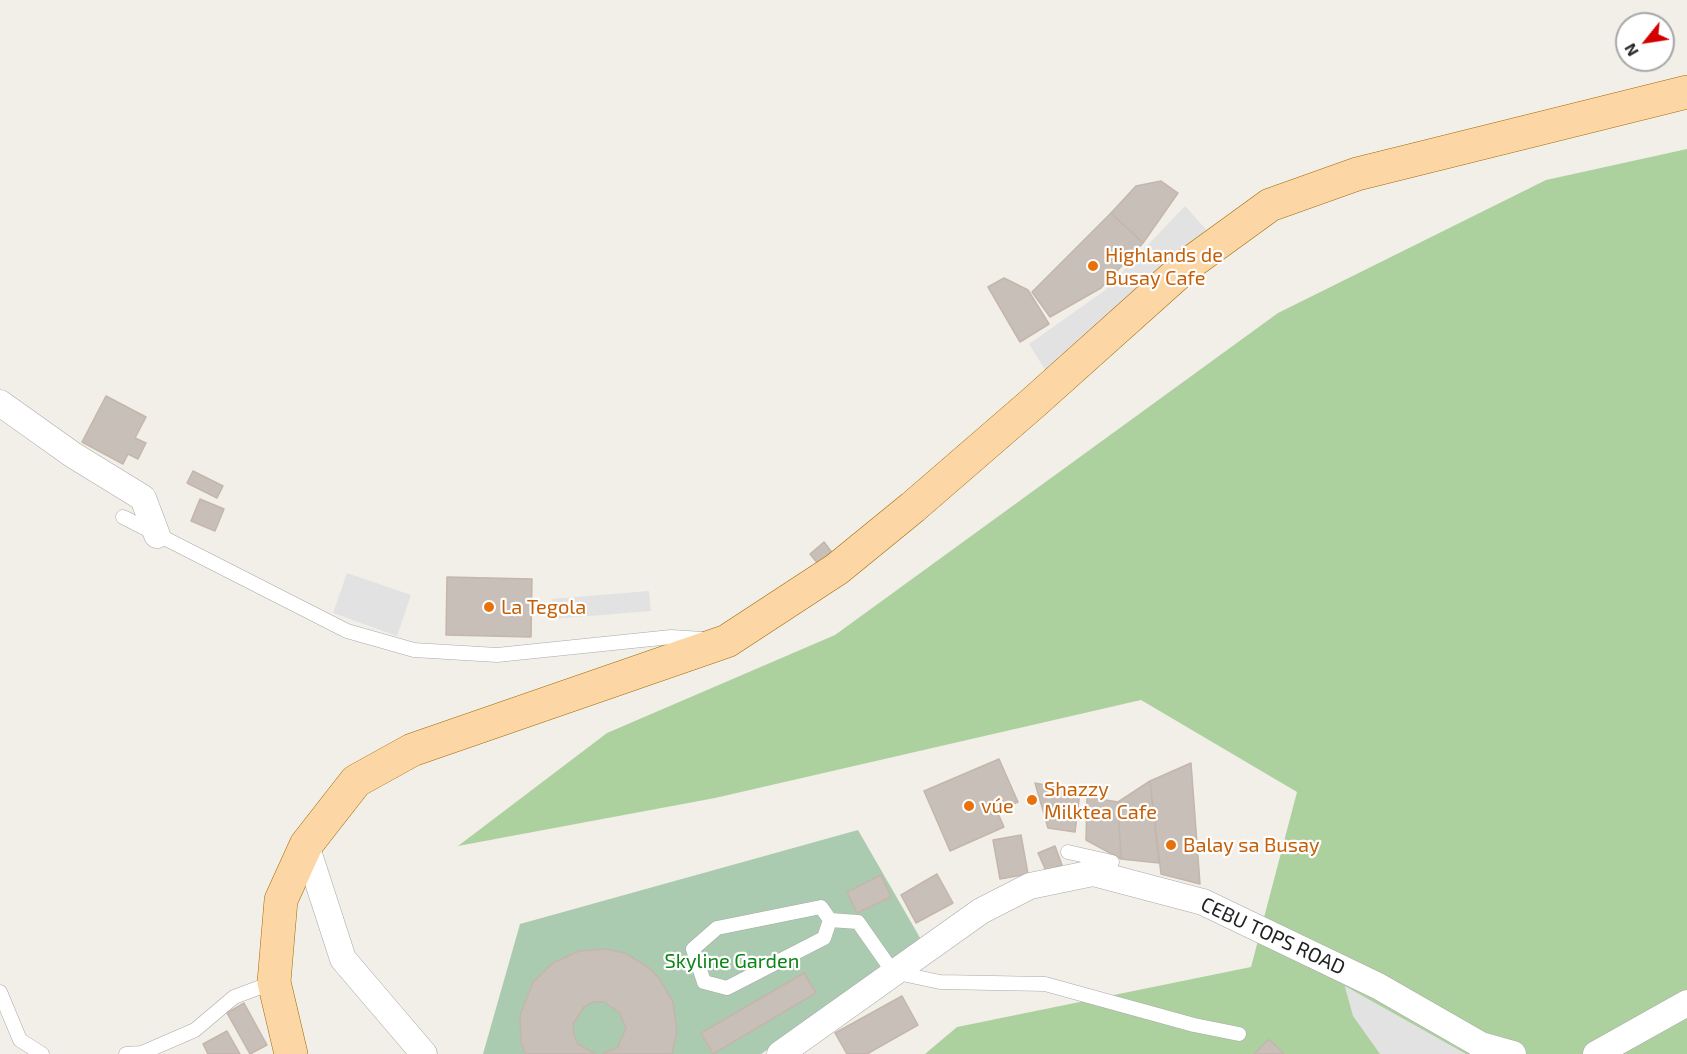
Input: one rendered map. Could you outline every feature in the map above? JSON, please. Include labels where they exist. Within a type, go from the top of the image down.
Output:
[{"type":"main road","points":[[291,1054],[274,982],[281,900],[306,845],[356,781],[412,750],[726,641],[845,562],[1032,404],[1186,266],[1270,205],[1356,174],[1687,92]]},
{"type":"street","points":[[0,403],[73,455],[143,498],[157,535]]},
{"type":"street","points":[[306,845],[343,959],[424,1054]]},
{"type":"street","name":"CEBU TOPS ROAD","points":[[780,1054],[981,911],[1030,886],[1100,864],[1203,902],[1378,986],[1481,1045],[1513,1054]]},
{"type":"street","points":[[1596,1054],[1687,1003]]},
{"type":"lane","points":[[123,517],[347,631],[414,650],[497,655],[671,637],[726,641]]},
{"type":"lane","points":[[1068,852],[1100,864]]},
{"type":"lane","points":[[830,920],[824,938],[727,988],[704,982],[693,949],[717,928],[821,908],[830,920],[858,922],[893,972],[940,982],[1045,984],[1239,1034]]},
{"type":"lane","points":[[126,1054],[142,1053],[195,1030],[234,997],[274,982]]},
{"type":"lane","points":[[0,992],[20,1040],[42,1054]]},
{"type":"green space","points":[[1687,149],[1687,1054],[925,1054],[957,1027],[1251,967],[1297,792],[1141,700],[715,798],[458,846],[607,733],[835,635],[1278,313],[1546,180]]},
{"type":"green space","name":"Skyline Garden","points":[[858,830],[923,943],[761,1054],[483,1054],[520,924]]},
{"type":"shaded area","points":[[1185,206],[1212,236],[1049,376],[1029,344],[1104,291]]},
{"type":"shaded area","points":[[347,573],[411,595],[397,636],[333,613]]},
{"type":"shaded area","points":[[649,591],[651,611],[553,619],[552,599]]},
{"type":"shaded area","points":[[1345,986],[1466,1054],[1380,1054],[1353,1016]]},
{"type":"building","points":[[1161,181],[1178,193],[1143,243],[1111,213],[1136,186]]},
{"type":"building","points":[[1111,213],[1143,243],[1101,288],[1050,317],[1032,292]]},
{"type":"building","points":[[1004,278],[1028,290],[1049,324],[1020,342],[988,287]]},
{"type":"building","points":[[106,396],[146,417],[135,438],[146,443],[138,459],[128,454],[123,464],[82,442]]},
{"type":"building","points":[[193,471],[223,486],[217,498],[187,483]]},
{"type":"building","points":[[200,499],[224,509],[215,531],[191,521]]},
{"type":"building","points":[[824,542],[837,559],[823,570],[810,554]]},
{"type":"building","name":"La Tegola","points":[[447,577],[532,579],[531,637],[446,635]]},
{"type":"building","name":"vúe","points":[[999,759],[1018,802],[997,811],[1004,827],[950,851],[924,791]]},
{"type":"building","points":[[1191,763],[1200,884],[1161,874],[1150,781]]},
{"type":"building","points":[[1150,781],[1159,863],[1121,859],[1118,802]]},
{"type":"building","points":[[1035,783],[1080,792],[1075,832],[1048,828]]},
{"type":"building","points":[[1087,797],[1118,802],[1121,859],[1086,840]]},
{"type":"building","points":[[1021,835],[1028,874],[1000,879],[993,840]]},
{"type":"building","points":[[1055,846],[1062,865],[1046,871],[1038,853]]},
{"type":"building","points":[[937,874],[953,903],[916,923],[901,895]]},
{"type":"building","points":[[881,875],[891,897],[857,913],[847,892]]},
{"type":"building","points":[[606,949],[625,953],[648,967],[659,978],[673,1002],[677,1031],[672,1054],[602,1054],[618,1047],[626,1028],[619,1012],[604,1002],[593,1002],[584,1007],[573,1024],[578,1044],[596,1054],[525,1054],[521,1042],[520,1015],[533,982],[553,963],[579,951]]},
{"type":"building","points":[[804,973],[816,993],[713,1054],[701,1033]]},
{"type":"building","points":[[902,996],[918,1025],[867,1054],[847,1054],[835,1033]]},
{"type":"building","points":[[244,1003],[267,1045],[250,1054],[227,1013]]},
{"type":"building","points":[[227,1031],[240,1054],[208,1054],[203,1044]]},
{"type":"building","points":[[1269,1039],[1284,1054],[1254,1054]]},
{"type":"place","name":"Highlands de Busay Cafe","points":[[1093,266]]},
{"type":"place","name":"La Tegola","points":[[489,607]]},
{"type":"place","name":"Shazzy Milktea Cafe","points":[[1032,800]]},
{"type":"place","name":"vúe","points":[[969,806]]},
{"type":"place","name":"Balay sa Busay","points":[[1171,845]]}]
